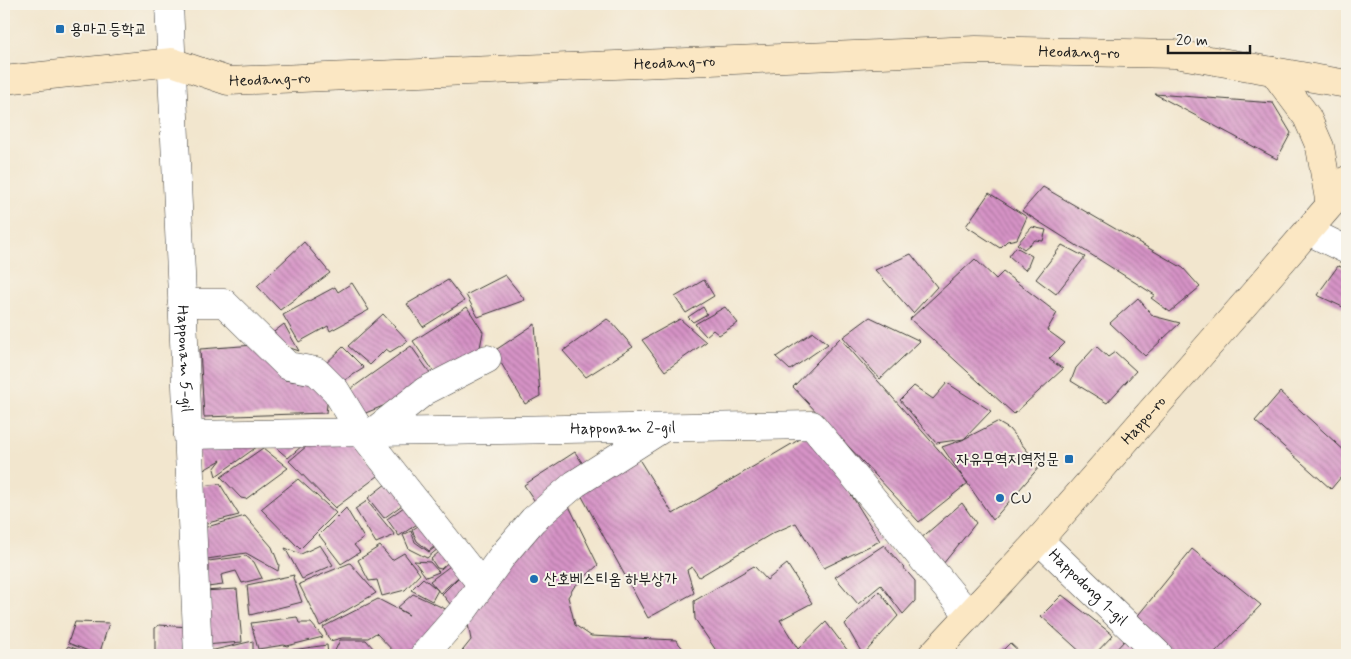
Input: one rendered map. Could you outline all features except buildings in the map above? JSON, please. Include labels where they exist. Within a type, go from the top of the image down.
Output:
[{"type":"main road","name":"Heodang-ro","points":[[4,80],[172,62],[228,81],[976,50],[1175,54],[1273,71],[1343,78]]},
{"type":"main road","points":[[1273,71],[1306,117],[1320,147],[1330,205]]},
{"type":"main road","name":"Happo-ro","points":[[932,655],[1039,540],[1308,231],[1330,205],[1347,180]]},
{"type":"street","name":"Happonam 5-gil","points":[[169,4],[198,655]]},
{"type":"street","points":[[1308,231],[1347,250]]},
{"type":"street","points":[[182,303],[224,303],[288,366],[316,372],[336,391],[482,584]]},
{"type":"street","points":[[367,432],[425,391],[487,359]]},
{"type":"street","name":"Happonam 2-gil","points":[[188,435],[812,425],[969,616]]},
{"type":"street","points":[[424,655],[465,608],[503,555],[533,520],[575,484],[663,427]]},
{"type":"street","name":"Happodong 1-gil","points":[[1039,540],[1158,655]]},
{"type":"place","name":"용마고등학교","points":[[60,29]]},
{"type":"place","name":"자유무역지역정문","points":[[1069,459]]},
{"type":"place","name":"CU","points":[[1000,498]]},
{"type":"place","name":"산호베스티움 하부상가","points":[[534,579]]}]
